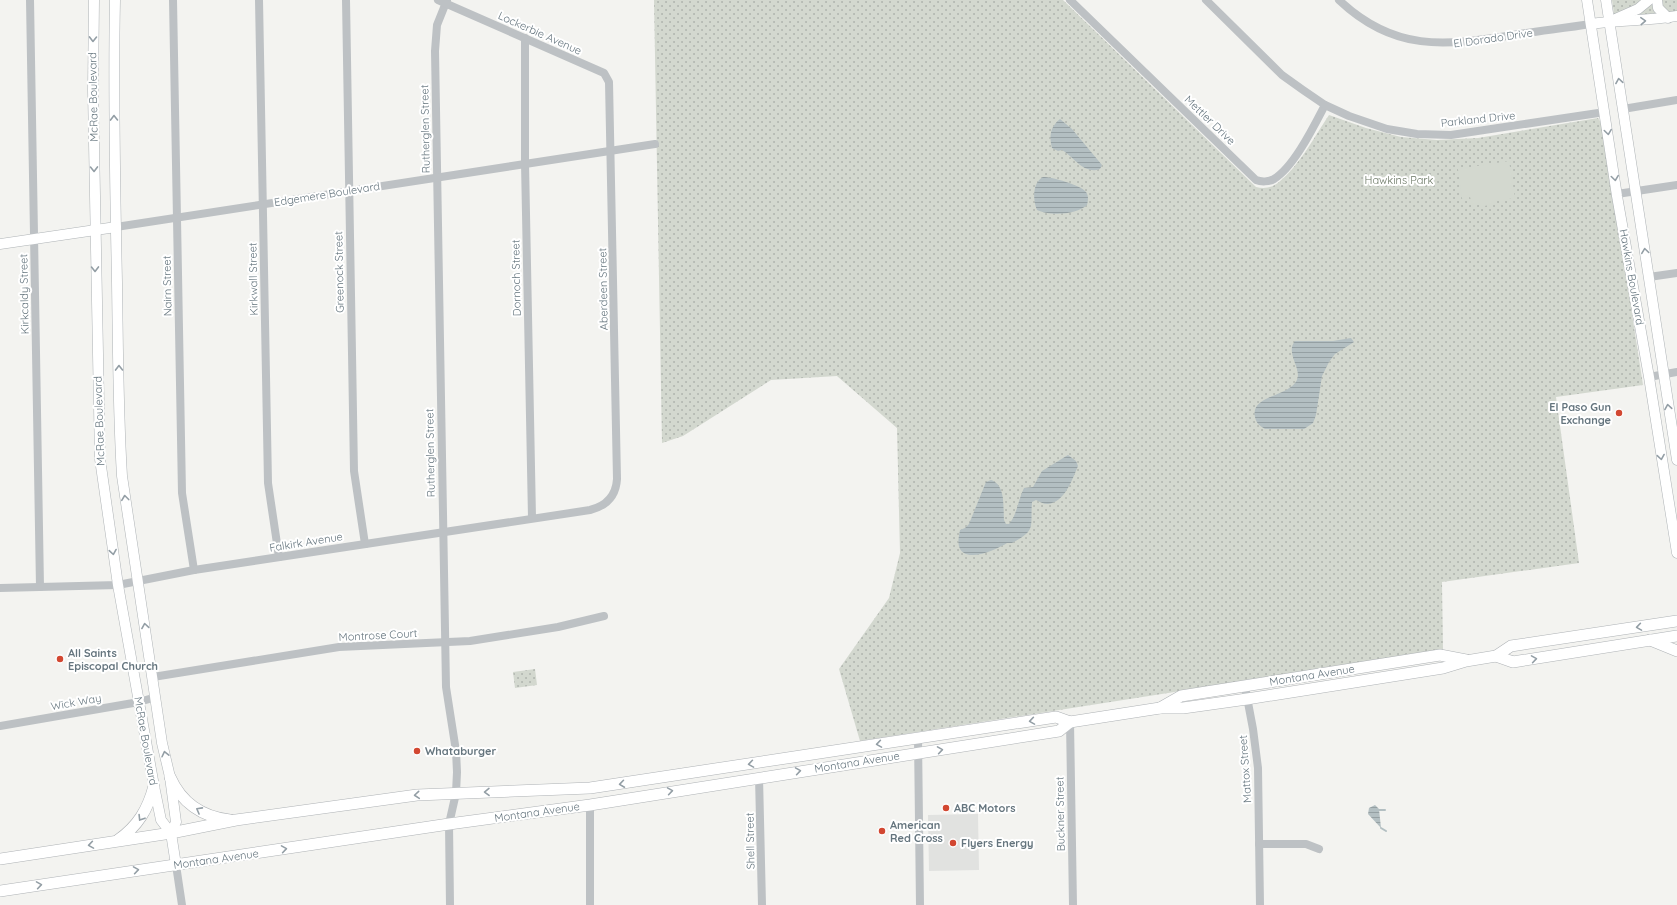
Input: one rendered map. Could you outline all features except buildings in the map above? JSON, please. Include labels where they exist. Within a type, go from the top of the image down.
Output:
[{"type":"highway","name":"Montana Avenue","points":[[1496,656],[1511,646],[1677,621]]},
{"type":"highway","name":"Montana Avenue","points":[[0,859],[171,833],[236,820],[417,795],[590,788],[1056,717],[1070,722],[1163,706],[1247,696],[1443,668],[1462,660],[1496,656],[1514,662],[1677,636]]},
{"type":"highway","points":[[1650,640],[1677,651]]},
{"type":"highway","name":"Montana Avenue","points":[[1163,706],[1181,696],[1440,655],[1462,660]]},
{"type":"highway","name":"Montana Avenue","points":[[0,891],[449,824],[590,805],[759,777],[1059,731],[1070,722]]},
{"type":"highway","points":[[170,777],[181,797],[198,810],[216,817],[236,820]]},
{"type":"highway","points":[[116,841],[131,831],[141,819],[151,797],[154,786]]},
{"type":"main road","name":"McRae Boulevard","points":[[94,0],[92,90],[100,459],[118,584],[154,786],[161,820],[171,833],[176,865]]},
{"type":"main road","name":"McRae Boulevard","points":[[115,0],[114,93],[116,227],[120,438],[123,483],[162,743],[170,777],[176,822],[171,833]]},
{"type":"main road","name":"Hawkins Boulevard","points":[[1587,0],[1617,194],[1649,377],[1673,499],[1677,553]]},
{"type":"main road","name":"Hawkins Boulevard","points":[[1606,0],[1677,460]]},
{"type":"main road","points":[[1609,21],[1638,9],[1649,0]]},
{"type":"main road","points":[[1657,0],[1658,8],[1673,17]]},
{"type":"main road","points":[[1609,21],[1647,21],[1673,17]]},
{"type":"main road","name":"El Dorado Drive","points":[[1591,24],[1609,21]]},
{"type":"main road","name":"Edgemere Boulevard","points":[[0,244],[116,227]]},
{"type":"street","name":"Kirkcaldy Street","points":[[30,0],[40,587]]},
{"type":"street","name":"Nairn Street","points":[[173,0],[182,493],[194,570]]},
{"type":"street","name":"Kirkwall Street","points":[[259,0],[268,483],[280,557]]},
{"type":"street","name":"Greenock Street","points":[[346,0],[354,471],[365,544]]},
{"type":"street","name":"Mettler Drive","points":[[1070,0],[1256,180],[1270,181],[1280,174],[1306,140],[1325,105]]},
{"type":"street","name":"Parkland Drive","points":[[1206,0],[1282,75],[1325,105],[1349,116],[1387,128],[1429,135],[1467,133],[1605,112]]},
{"type":"street","name":"El Dorado Drive","points":[[1339,0],[1347,8],[1377,27],[1404,38],[1428,43],[1464,43],[1591,24]]},
{"type":"street","name":"Lockerbie Avenue","points":[[443,1],[604,73],[608,80]]},
{"type":"street","name":"Rutherglen Street","points":[[443,1],[437,25],[435,51],[442,532],[446,687],[456,751],[456,793],[449,824],[450,905]]},
{"type":"street","name":"Dornoch Street","points":[[525,38],[525,163],[532,518]]},
{"type":"street","name":"Aberdeen Street","points":[[608,80],[610,91],[612,150],[617,479],[616,486],[611,497]]},
{"type":"street","points":[[1623,109],[1677,100]]},
{"type":"street","name":"Edgemere Boulevard","points":[[116,227],[437,176],[655,144]]},
{"type":"street","points":[[1617,194],[1677,185]]},
{"type":"street","points":[[1649,277],[1677,273]]},
{"type":"street","points":[[1649,377],[1677,372]]},
{"type":"street","name":"Falkirk Avenue","points":[[0,588],[118,584],[194,570],[598,508],[611,497]]},
{"type":"street","name":"Montrose Court","points":[[153,677],[339,647],[445,643],[558,627],[604,616]]},
{"type":"street","name":"Wick Way","points":[[0,726],[139,702],[156,696]]},
{"type":"street","name":"Mattox Street","points":[[1247,696],[1257,755],[1260,905]]},
{"type":"street","name":"Buckner Street","points":[[1070,722],[1073,905]]},
{"type":"street","points":[[918,738],[920,905]]},
{"type":"street","name":"Shell Street","points":[[759,777],[762,905]]},
{"type":"street","points":[[590,805],[590,905]]},
{"type":"street","points":[[1259,844],[1306,844],[1319,849]]},
{"type":"street","points":[[176,865],[182,905]]},
{"type":"shaded area","points":[[1060,119],[1072,129],[1102,165],[1100,169],[1089,170],[1062,150],[1058,151],[1052,148],[1051,132],[1054,125]]},
{"type":"shaded area","points":[[1043,177],[1053,178],[1083,189],[1088,195],[1087,205],[1077,211],[1063,214],[1048,213],[1037,210],[1034,192],[1037,183]]},
{"type":"shaded area","points":[[1351,338],[1354,342],[1335,354],[1322,376],[1316,415],[1313,423],[1304,429],[1265,429],[1258,424],[1255,417],[1255,410],[1258,404],[1293,386],[1297,380],[1298,375],[1292,350],[1292,346],[1295,341],[1333,341]]},
{"type":"shaded area","points":[[1068,455],[1076,461],[1078,466],[1067,490],[1054,502],[1046,504],[1036,500],[1032,502],[1031,527],[1025,535],[1012,543],[1007,543],[983,554],[969,555],[960,549],[958,542],[960,530],[969,524],[986,482],[991,480],[999,487],[1003,497],[1004,520],[1006,524],[1009,524],[1014,516],[1024,488],[1033,487],[1042,471]]},
{"type":"shaded area","points":[[1375,805],[1379,809],[1381,828],[1368,814],[1369,808]]},
{"type":"shaded area","points":[[978,814],[979,870],[929,871],[928,815]]},
{"type":"green space","name":"Hawkins Park","points":[[654,0],[1063,0],[1256,187],[1259,188],[1274,186],[1293,168],[1329,115],[1366,128],[1401,137],[1437,140],[1478,138],[1598,118],[1603,126],[1643,385],[1556,397],[1579,563],[1442,582],[1443,650],[860,741],[839,669],[889,598],[900,553],[897,428],[837,376],[771,380],[683,436],[662,443]]},
{"type":"green space","points":[[1612,0],[1677,0],[1677,12],[1615,20]]},
{"type":"green space","points":[[1509,161],[1515,198],[1496,201],[1495,204],[1484,206],[1484,203],[1472,204],[1470,197],[1462,199],[1458,169]]},
{"type":"green space","points":[[535,669],[537,685],[515,688],[513,672]]},
{"type":"waterway","points":[[1379,810],[1385,810]]},
{"type":"waterway","points":[[1381,828],[1386,831]]},
{"type":"place","name":"El Paso Gun Exchange","points":[[1619,413]]},
{"type":"place","name":"All Saints Episcopal Church","points":[[60,659]]},
{"type":"place","name":"Whataburger","points":[[417,751]]},
{"type":"place","name":"ABC Motors","points":[[946,808]]},
{"type":"place","name":"American Red Cross","points":[[882,831]]},
{"type":"place","name":"Flyers Energy","points":[[953,843]]}]
